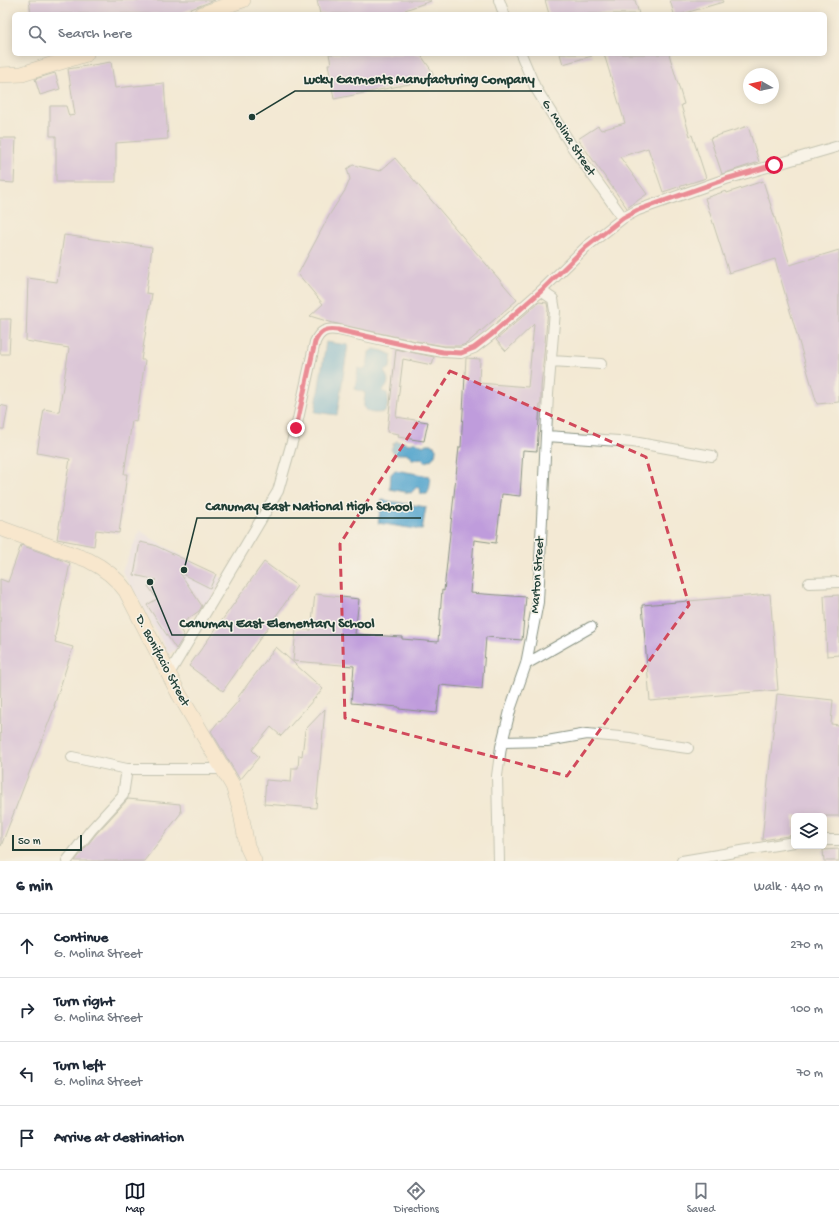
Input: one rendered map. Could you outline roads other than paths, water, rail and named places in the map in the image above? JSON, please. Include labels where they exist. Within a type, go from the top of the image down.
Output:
[{"type":"main road","points":[[208,12],[243,0]]},
{"type":"main road","points":[[0,75],[22,74],[80,56]]},
{"type":"main road","name":"D. Bonifacio Street","points":[[0,528],[88,560],[101,566],[119,581],[126,591],[169,674],[233,786],[242,816],[247,846],[254,861]]},
{"type":"street","points":[[499,0],[503,12]]},
{"type":"street","name":"G. Molina Street","points":[[521,56],[532,83],[573,148],[623,218]]},
{"type":"street","points":[[169,674],[278,491],[296,428],[315,342],[323,331],[331,329],[422,349],[461,353],[474,348],[491,335],[541,291],[586,247],[623,218],[638,210],[726,179],[839,146]]},
{"type":"street","name":"Marton Street","points":[[499,861],[497,776],[502,742],[511,707],[526,664],[538,602],[555,304],[553,299],[541,291]]},
{"type":"street","points":[[551,361],[601,364]]},
{"type":"street","points":[[547,436],[633,442],[712,456]]},
{"type":"street","points":[[809,584],[839,582]]},
{"type":"street","points":[[526,664],[591,627]]},
{"type":"street","points":[[502,742],[547,741],[587,734],[631,738],[652,743],[688,748]]},
{"type":"street","points":[[72,757],[127,770],[223,769]]},
{"type":"street","points":[[67,861],[91,830],[123,795],[127,770]]},
{"type":"street","points":[[827,840],[839,840]]},
{"type":"street","points":[[682,861],[791,843]]},
{"type":"water","points":[[326,342],[348,345],[337,415],[315,412]]},
{"type":"water","points":[[374,349],[392,355],[390,368],[384,372],[388,382],[382,391],[388,395],[387,408],[385,412],[376,413],[365,410],[365,393],[355,389],[358,368],[363,369],[367,366],[369,352]]},
{"type":"water","points":[[396,441],[410,444],[416,442],[423,446],[426,444],[432,444],[436,448],[434,457],[425,462],[421,458],[412,459],[408,454],[395,454],[391,450]]},
{"type":"water","points":[[395,470],[429,476],[430,485],[427,494],[421,494],[420,488],[417,487],[411,493],[390,489],[391,474]]},
{"type":"water","points":[[382,500],[426,507],[422,530],[378,523]]},
{"type":"place","name":"Lucky Garments Manufacturing Company","points":[[252,117]]},
{"type":"place","name":"Canumay East National High School","points":[[184,570]]},
{"type":"place","name":"Canumay East Elementary School","points":[[150,582]]}]
